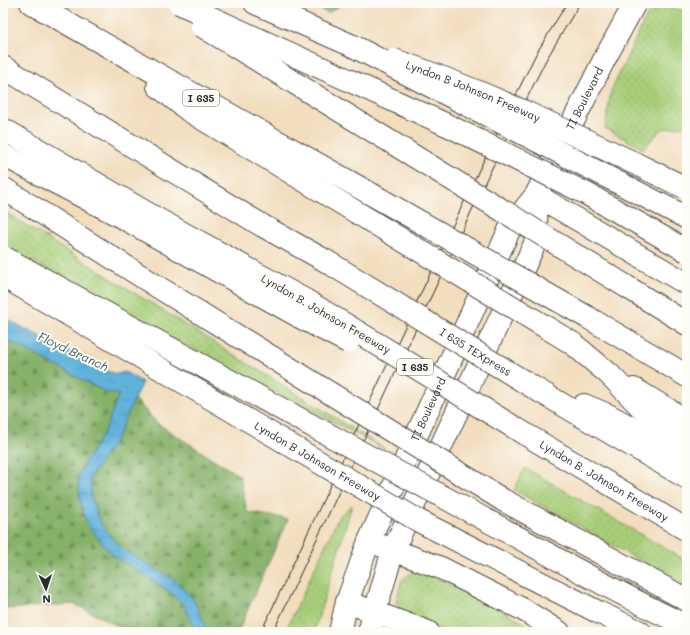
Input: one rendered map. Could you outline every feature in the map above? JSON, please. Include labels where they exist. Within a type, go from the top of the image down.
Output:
[{"type":"main road","name":"I 635","points":[[31,3],[371,194],[587,317],[687,376]]},
{"type":"main road","points":[[164,3],[687,324]]},
{"type":"main road","points":[[179,3],[447,125],[587,194],[687,251]]},
{"type":"main road","name":"Lyndon B Johnson Freeway","points":[[255,3],[353,46],[435,74],[532,114],[685,188]]},
{"type":"main road","name":"TI Boulevard","points":[[340,632],[347,602],[369,541],[511,226],[536,196],[604,60],[635,3]]},
{"type":"main road","points":[[107,46],[188,110],[572,343],[609,374],[660,428],[687,443]]},
{"type":"main road","points":[[353,46],[687,218]]},
{"type":"main road","name":"I 635 TEXpress","points":[[3,67],[263,226],[326,261],[541,392],[687,478]]},
{"type":"main road","name":"Lyndon B. Johnson Freeway","points":[[3,129],[159,220],[302,309],[525,434],[687,530]]},
{"type":"main road","points":[[3,155],[302,309]]},
{"type":"main road","points":[[3,188],[164,291],[503,500],[687,600]]},
{"type":"main road","points":[[536,196],[687,284]]},
{"type":"main road","name":"TI Boulevard","points":[[371,622],[393,550],[537,239],[536,196]]},
{"type":"main road","points":[[4,264],[586,575],[687,626]]},
{"type":"main road","name":"Lyndon B Johnson Freeway","points":[[4,264],[420,521],[640,632]]},
{"type":"main road","points":[[609,374],[687,421]]},
{"type":"main road","points":[[541,392],[576,402],[608,415],[687,458]]},
{"type":"main road","points":[[369,541],[440,568],[522,609],[559,632]]},
{"type":"main road","points":[[347,602],[371,622],[428,632]]},
{"type":"green space","points":[[306,3],[344,3],[328,13]]},
{"type":"green space","points":[[665,5],[687,12],[687,127],[684,126],[662,129],[643,149],[605,128],[611,91],[647,15]]},
{"type":"green space","points":[[3,211],[385,449],[133,318],[3,245]]},
{"type":"green space","points":[[3,331],[134,398],[158,424],[240,476],[247,512],[288,519],[238,632],[130,632],[74,604],[3,609]]},
{"type":"green space","points":[[525,468],[687,561],[687,587],[514,490]]},
{"type":"green space","points":[[352,505],[314,632],[285,632],[339,516]]},
{"type":"green space","points":[[418,571],[428,574],[498,608],[540,632],[445,632],[405,613],[396,603],[402,580],[410,574]]},
{"type":"water","points":[[3,319],[6,319],[109,372],[118,374],[125,372],[142,382],[116,439],[90,478],[91,497],[101,524],[121,548],[176,581],[193,599],[207,632],[196,632],[183,604],[165,588],[111,554],[86,523],[80,499],[78,477],[84,464],[104,432],[119,394],[105,392],[13,343],[3,340]]},
{"type":"tram line","points":[[261,632],[479,170],[536,54],[567,3]]},
{"type":"tram line","points":[[273,632],[488,176],[546,60],[580,3]]},
{"type":"water label","name":"Floyd Branch","points":[[73,352]]}]
